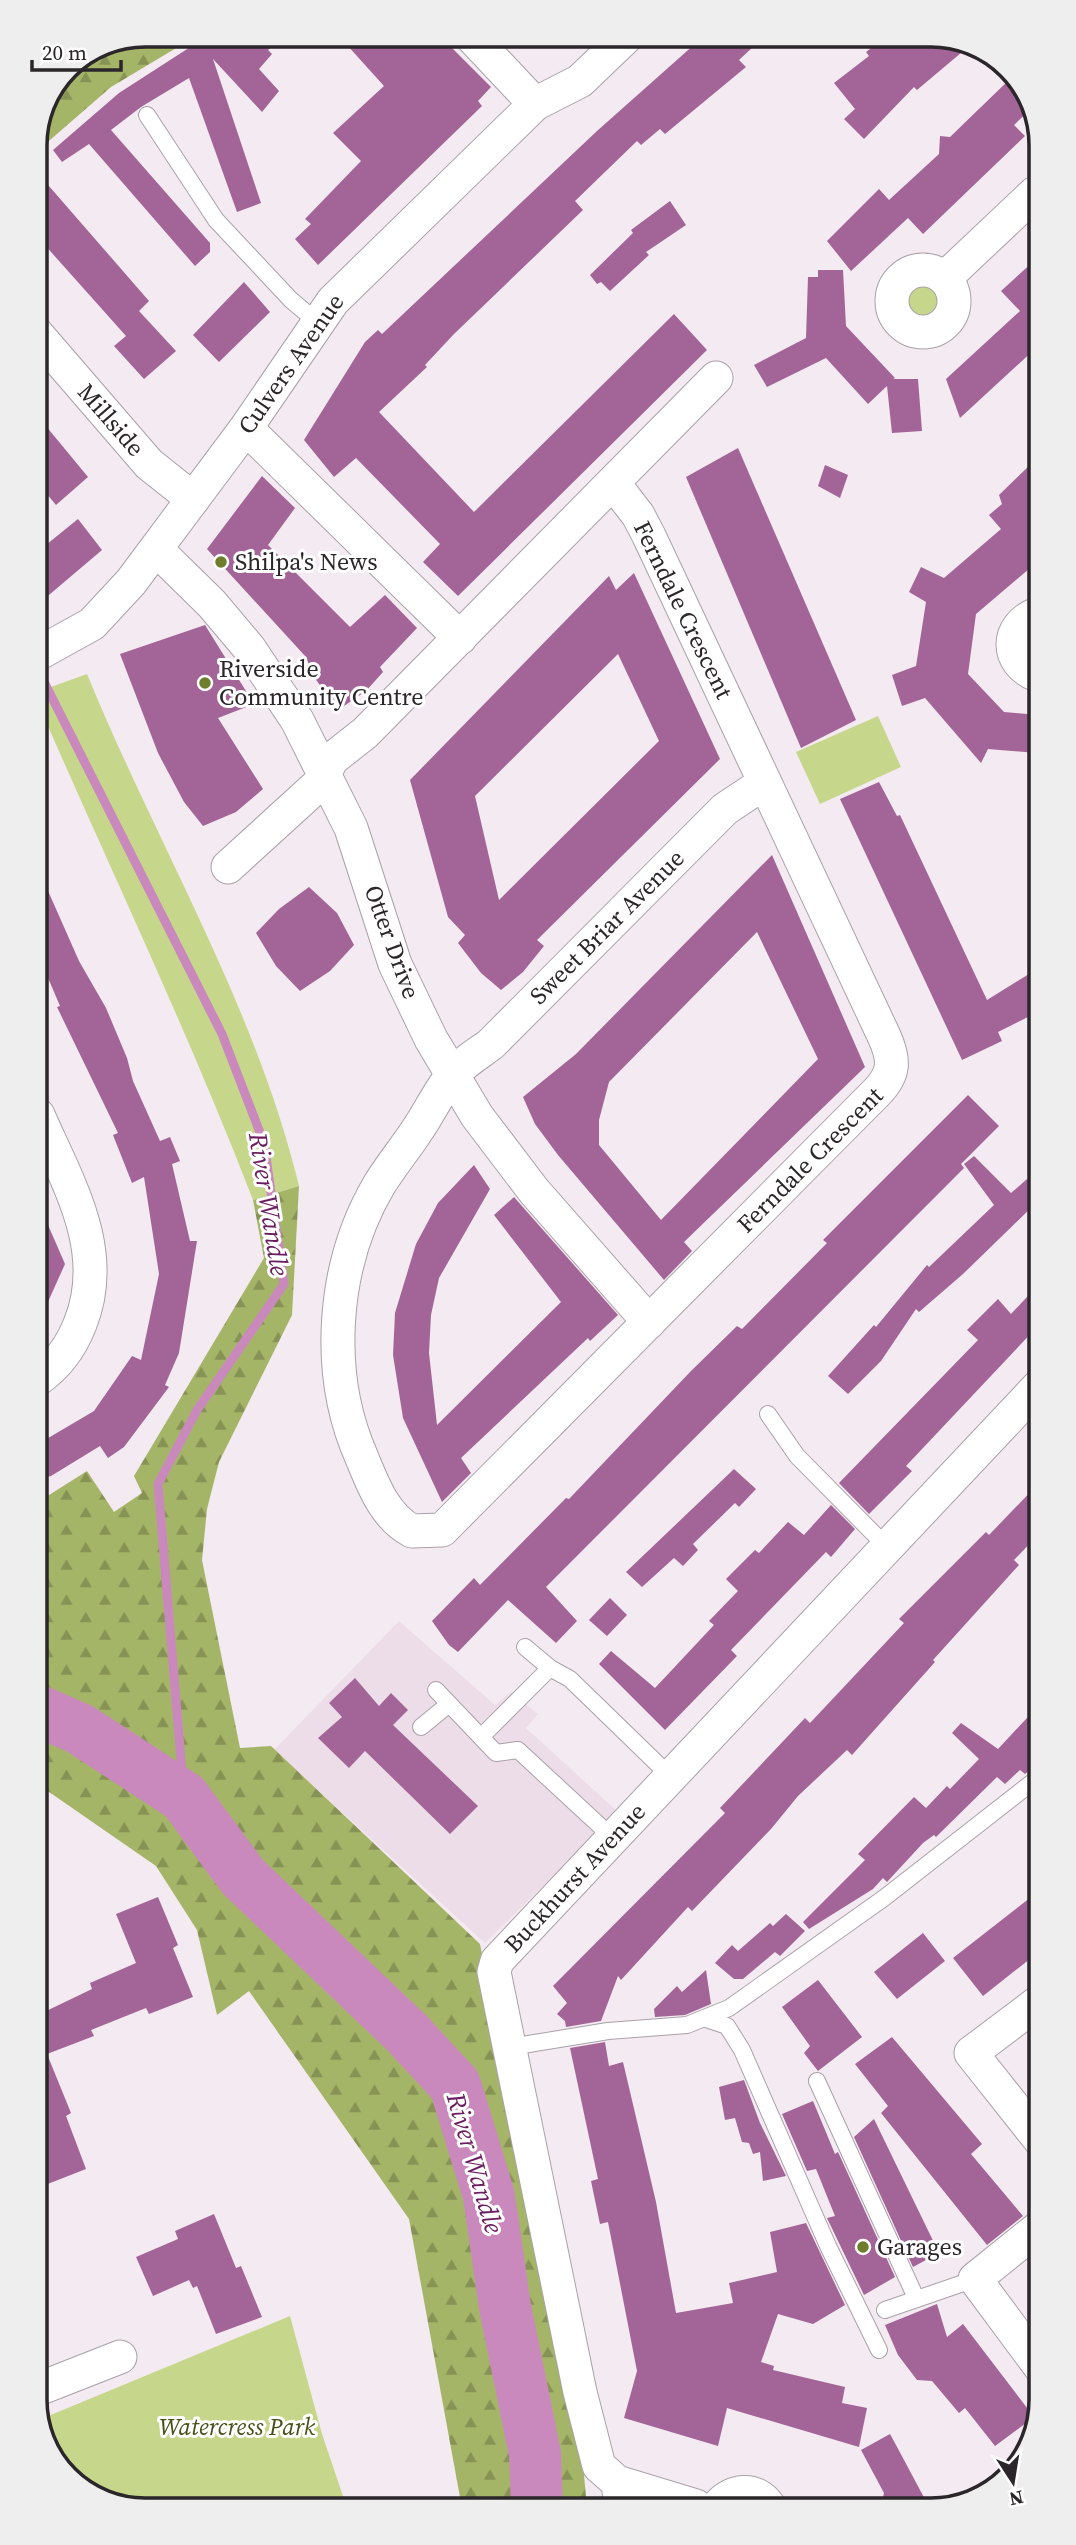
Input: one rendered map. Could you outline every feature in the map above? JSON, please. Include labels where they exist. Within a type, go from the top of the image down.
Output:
[{"type":"street","points":[[481,47],[535,104]]},
{"type":"street","name":"Culvers Avenue","points":[[47,650],[72,638],[107,610],[246,428],[316,321],[353,279],[535,104],[580,81],[615,47]]},
{"type":"street","points":[[945,278],[1029,199]]},
{"type":"street","name":"Millside","points":[[47,346],[149,464],[193,499]]},
{"type":"street","points":[[228,867],[319,784],[332,759],[365,733],[716,378]]},
{"type":"street","points":[[246,428],[460,638]]},
{"type":"street","name":"Ferndale Crescent","points":[[442,1530],[876,1094],[892,1073],[890,1051],[649,536],[638,515],[614,484]]},
{"type":"street","name":"Otter Drive","points":[[156,549],[212,604],[249,648],[297,720],[326,773],[351,828],[395,964],[452,1075],[477,1116],[534,1191],[649,1322]]},
{"type":"street","points":[[1029,619],[1019,625],[1012,645],[1019,664],[1029,670]]},
{"type":"street","name":"Sweet Briar Avenue","points":[[442,1530],[412,1531],[401,1526],[373,1486],[349,1422],[341,1389],[338,1341],[342,1295],[364,1215],[379,1185],[452,1075],[491,1044],[725,809],[764,783]]},
{"type":"street","points":[[47,1136],[84,1220],[91,1256],[88,1299],[75,1337],[64,1356],[47,1371]]},
{"type":"street","name":"Buckhurst Avenue","points":[[610,2491],[595,2455],[494,1972],[497,1961],[1029,1396]]},
{"type":"street","points":[[1029,2009],[971,2053],[1029,2126]]},
{"type":"street","points":[[1029,2235],[975,2279],[1029,2352]]},
{"type":"street","points":[[47,2386],[120,2357]]},
{"type":"street","points":[[610,2491],[630,2487],[668,2498]]},
{"type":"street","points":[[724,2498],[745,2492],[756,2494],[760,2498]]},
{"type":"lane","points":[[147,115],[216,220],[291,300],[316,321]]},
{"type":"lane","points":[[768,1414],[797,1456],[887,1546]]},
{"type":"lane","points":[[525,1647],[550,1668],[570,1679],[671,1777]]},
{"type":"lane","points":[[481,1737],[550,1668]]},
{"type":"lane","points":[[436,1690],[496,1753],[518,1750],[613,1838]]},
{"type":"lane","points":[[421,1727],[449,1704]]},
{"type":"lane","points":[[510,2048],[608,2031],[687,2025],[729,2008],[884,1898],[1029,1786]]},
{"type":"lane","points":[[706,2019],[727,2025],[742,2050],[828,2246],[879,2350]]},
{"type":"lane","points":[[817,2081],[916,2298]]},
{"type":"lane","points":[[885,2311],[975,2279]]},
{"type":"shaded area","points":[[399,1621],[495,1705],[511,1692],[538,1714],[526,1728],[618,1812],[485,1943],[274,1750]]},
{"type":"green space","points":[[178,47],[111,87],[47,143],[51,120],[64,91],[76,76],[91,64],[126,49]]},
{"type":"green space","points":[[923,282],[937,287],[942,301],[937,315],[923,320],[909,315],[904,301],[909,287]]},
{"type":"green space","points":[[87,674],[231,990],[280,1119],[299,1186],[253,1200],[175,1012],[47,724],[47,688]]},
{"type":"green space","points":[[878,716],[901,767],[820,804],[796,752]]},
{"type":"green space","points":[[299,1186],[292,1315],[219,1462],[207,1509],[202,1560],[240,1748],[271,1746],[480,1944],[583,2465],[586,2498],[460,2498],[409,2219],[249,1991],[217,2015],[197,1930],[156,1866],[47,1791],[47,1496],[87,1471],[114,1512],[142,1493],[134,1476],[264,1258],[253,1200]]},
{"type":"green space","name":"Watercress Park","points":[[290,2316],[322,2434],[344,2498],[139,2498],[120,2494],[96,2485],[76,2469],[57,2443],[49,2416]]},
{"type":"building","points":[[190,47],[271,47],[268,50],[272,54],[259,69],[279,91],[262,112],[213,59],[261,203],[237,212],[189,78],[141,107],[111,130],[210,243],[210,252],[195,266],[89,144],[62,162],[53,150],[119,93]]},
{"type":"building","points":[[349,47],[451,47],[491,87],[478,101],[482,106],[318,265],[295,239],[311,224],[305,219],[361,161],[333,133],[384,86]]},
{"type":"building","points":[[692,47],[753,47],[739,60],[746,67],[665,134],[660,129],[641,145],[637,141],[575,201],[583,210],[454,334],[425,365],[427,367],[379,412],[474,512],[674,314],[707,350],[458,596],[423,562],[440,544],[356,458],[334,477],[304,440],[365,342],[378,330],[382,334],[597,131]]},
{"type":"building","points":[[872,47],[937,47],[962,52],[917,90],[914,87],[864,139],[844,119],[855,109],[834,83],[869,56],[866,52]]},
{"type":"building","points":[[1006,83],[1016,96],[1024,115],[1014,125],[1025,136],[923,234],[908,218],[851,271],[827,241],[879,189],[889,200],[939,154],[940,136],[950,137]]},
{"type":"building","points":[[47,184],[149,301],[139,311],[176,351],[144,379],[114,346],[126,336],[47,247]]},
{"type":"building","points":[[670,201],[686,225],[646,252],[649,255],[610,291],[601,282],[597,284],[590,275],[633,233],[631,230]]},
{"type":"building","points":[[1029,265],[1029,354],[960,418],[946,379],[1020,311],[1001,291]]},
{"type":"building","points":[[818,270],[843,270],[846,326],[895,378],[893,379],[918,379],[922,431],[892,433],[887,386],[868,404],[826,358],[767,387],[754,365],[806,338],[808,277],[818,277]]},
{"type":"building","points":[[244,282],[270,312],[219,362],[193,335]]},
{"type":"building","points":[[47,427],[88,477],[56,505],[47,494]]},
{"type":"building","points":[[738,448],[856,720],[801,748],[686,477]]},
{"type":"building","points":[[825,465],[848,475],[840,498],[818,486]]},
{"type":"building","points":[[1029,466],[1029,569],[976,614],[968,674],[1004,712],[1029,714],[1029,752],[988,749],[981,763],[925,698],[902,706],[892,675],[916,666],[926,602],[909,592],[921,567],[944,578],[1001,529],[989,515],[1002,504],[999,495]]},
{"type":"building","points":[[262,476],[295,508],[268,545],[350,627],[385,595],[417,628],[380,667],[383,672],[366,691],[338,710],[314,677],[306,657],[207,549]]},
{"type":"building","points":[[78,519],[102,550],[47,597],[47,544]]},
{"type":"building","points":[[634,573],[720,759],[537,940],[544,946],[523,972],[501,990],[481,973],[458,943],[465,935],[448,917],[410,780],[609,576],[616,590]],"holes":[[[618,654],[659,741],[499,900],[475,796]]]},
{"type":"building","points":[[205,625],[254,704],[218,718],[263,789],[236,812],[203,826],[184,802],[158,753],[120,654]]},
{"type":"building","points":[[879,782],[897,816],[900,815],[987,1000],[1029,974],[1029,1016],[998,1032],[1002,1041],[962,1060],[840,799]]},
{"type":"building","points":[[772,855],[865,1067],[684,1242],[692,1251],[664,1280],[558,1155],[535,1124],[523,1097],[576,1054]],"holes":[[[757,932],[818,1059],[661,1220],[599,1145],[599,1120],[609,1082]]]},
{"type":"building","points":[[309,887],[337,913],[354,945],[330,971],[300,991],[276,966],[256,933],[279,909]]},
{"type":"building","points":[[47,889],[79,961],[106,1008],[127,1058],[133,1081],[160,1141],[170,1137],[180,1161],[172,1164],[190,1241],[197,1241],[179,1353],[165,1385],[169,1387],[124,1447],[108,1458],[100,1446],[47,1477],[47,1439],[94,1411],[132,1356],[141,1360],[159,1274],[144,1177],[132,1183],[113,1135],[118,1133],[57,1007],[60,1006],[47,975]]},
{"type":"building","points":[[968,1095],[999,1126],[961,1164],[964,1168],[546,1587],[577,1621],[556,1643],[508,1600],[458,1652],[449,1645],[432,1621],[474,1578],[480,1585],[566,1498],[569,1499],[691,1371],[737,1326],[742,1329],[827,1243],[823,1240]]},
{"type":"building","points":[[974,1156],[1011,1193],[1027,1179],[1029,1210],[963,1274],[919,1312],[916,1309],[881,1361],[848,1394],[828,1376],[874,1325],[876,1327],[927,1265],[929,1267],[994,1205],[964,1164]]},
{"type":"building","points":[[474,1165],[490,1189],[439,1278],[431,1315],[429,1353],[437,1425],[561,1302],[494,1215],[514,1197],[618,1315],[590,1341],[588,1338],[461,1458],[471,1473],[442,1502],[403,1418],[393,1355],[395,1313],[416,1244],[438,1203]]},
{"type":"building","points":[[47,1223],[65,1264],[47,1304]]},
{"type":"building","points":[[1029,1295],[1029,1336],[906,1466],[912,1471],[869,1514],[839,1483],[978,1340],[967,1330],[998,1299],[1011,1314]]},
{"type":"building","points":[[734,1469],[756,1489],[739,1507],[735,1503],[693,1544],[698,1550],[683,1566],[674,1558],[642,1587],[626,1572]]},
{"type":"building","points":[[1029,1493],[1029,1544],[1014,1560],[1019,1565],[933,1660],[935,1662],[852,1755],[847,1750],[798,1796],[771,1829],[692,1911],[688,1907],[621,1980],[618,1976],[601,2021],[566,2027],[565,2021],[557,2014],[567,2003],[553,1986],[725,1813],[720,1808],[805,1718],[810,1723],[904,1623],[899,1619],[986,1532],[989,1535]]},
{"type":"building","points":[[831,1505],[855,1529],[831,1557],[826,1552],[731,1650],[737,1656],[665,1730],[599,1664],[611,1651],[655,1688],[714,1625],[709,1621],[738,1591],[726,1579],[755,1550],[759,1553],[788,1522],[804,1535]]},
{"type":"building","points":[[610,1598],[627,1615],[607,1636],[589,1620]]},
{"type":"building","points":[[355,1678],[379,1706],[391,1693],[408,1710],[393,1725],[478,1806],[450,1834],[365,1751],[349,1768],[318,1738],[342,1717],[329,1703]]},
{"type":"building","points":[[1029,1716],[1029,1771],[1025,1774],[1020,1770],[1005,1784],[997,1777],[936,1837],[934,1835],[923,1843],[887,1882],[883,1878],[873,1889],[809,1929],[803,1922],[865,1860],[858,1854],[914,1797],[926,1808],[947,1786],[950,1789],[979,1759],[952,1733],[961,1723],[998,1749]]},
{"type":"building","points":[[158,1897],[178,1945],[173,1948],[193,1997],[149,2014],[146,2008],[91,2030],[94,2036],[47,2054],[47,2011],[92,1989],[90,1983],[136,1963],[116,1914]]},
{"type":"building","points":[[1029,1899],[1029,1960],[983,1996],[953,1958]]},
{"type":"building","points":[[786,1914],[805,1931],[780,1956],[775,1952],[743,1979],[734,1979],[715,1963],[732,1945],[738,1951],[770,1923],[773,1926]]},
{"type":"building","points":[[923,1933],[945,1961],[897,1999],[874,1972]]},
{"type":"building","points":[[706,1970],[711,2004],[685,2015],[655,2017],[654,2009],[677,1986],[682,1992]]},
{"type":"building","points":[[818,1980],[862,2037],[818,2071],[804,2053],[810,2046],[782,2007]]},
{"type":"building","points":[[892,2037],[982,2144],[971,2154],[1023,2216],[987,2245],[881,2113],[888,2106],[855,2064]]},
{"type":"building","points":[[605,2042],[609,2066],[623,2062],[656,2202],[676,2313],[733,2303],[729,2283],[777,2272],[770,2232],[806,2223],[845,2305],[813,2324],[778,2314],[761,2362],[774,2366],[773,2370],[845,2387],[842,2403],[867,2408],[859,2447],[727,2408],[718,2446],[624,2418],[637,2371],[608,2222],[600,2224],[591,2181],[598,2179],[570,2048]]},
{"type":"building","points":[[47,2054],[71,2113],[66,2116],[86,2169],[47,2184]]},
{"type":"building","points":[[744,2080],[760,2123],[786,2176],[763,2181],[760,2152],[753,2154],[749,2143],[742,2142],[735,2118],[725,2120],[719,2087]]},
{"type":"building","points":[[813,2101],[835,2154],[838,2152],[895,2277],[864,2295],[827,2218],[835,2216],[816,2169],[807,2171],[782,2114]]},
{"type":"building","points":[[874,2119],[939,2253],[913,2267],[854,2137]]},
{"type":"building","points":[[214,2214],[236,2268],[241,2266],[262,2317],[216,2334],[197,2286],[193,2288],[189,2280],[153,2296],[136,2257],[178,2239],[175,2231]]},
{"type":"building","points":[[937,2304],[947,2337],[963,2324],[1028,2409],[1026,2423],[995,2446],[965,2408],[959,2413],[932,2381],[917,2380],[898,2355],[885,2325]]},
{"type":"building","points":[[890,2434],[924,2498],[883,2498],[884,2493],[861,2450]]},
{"type":"waterway","name":"River Wandle","points":[[47,688],[222,1034],[264,1143],[284,1284],[197,1410],[158,1484],[184,1797]]},
{"type":"waterway","name":"River Wandle","points":[[47,1715],[80,1729],[184,1797],[243,1877],[406,2032],[455,2085],[489,2196],[505,2307],[535,2454],[537,2498]]},
{"type":"place","name":"Shilpa's News","points":[[221,562]]},
{"type":"place","name":"Riverside Community Centre","points":[[205,683]]},
{"type":"place","name":"Garages","points":[[863,2247]]}]
